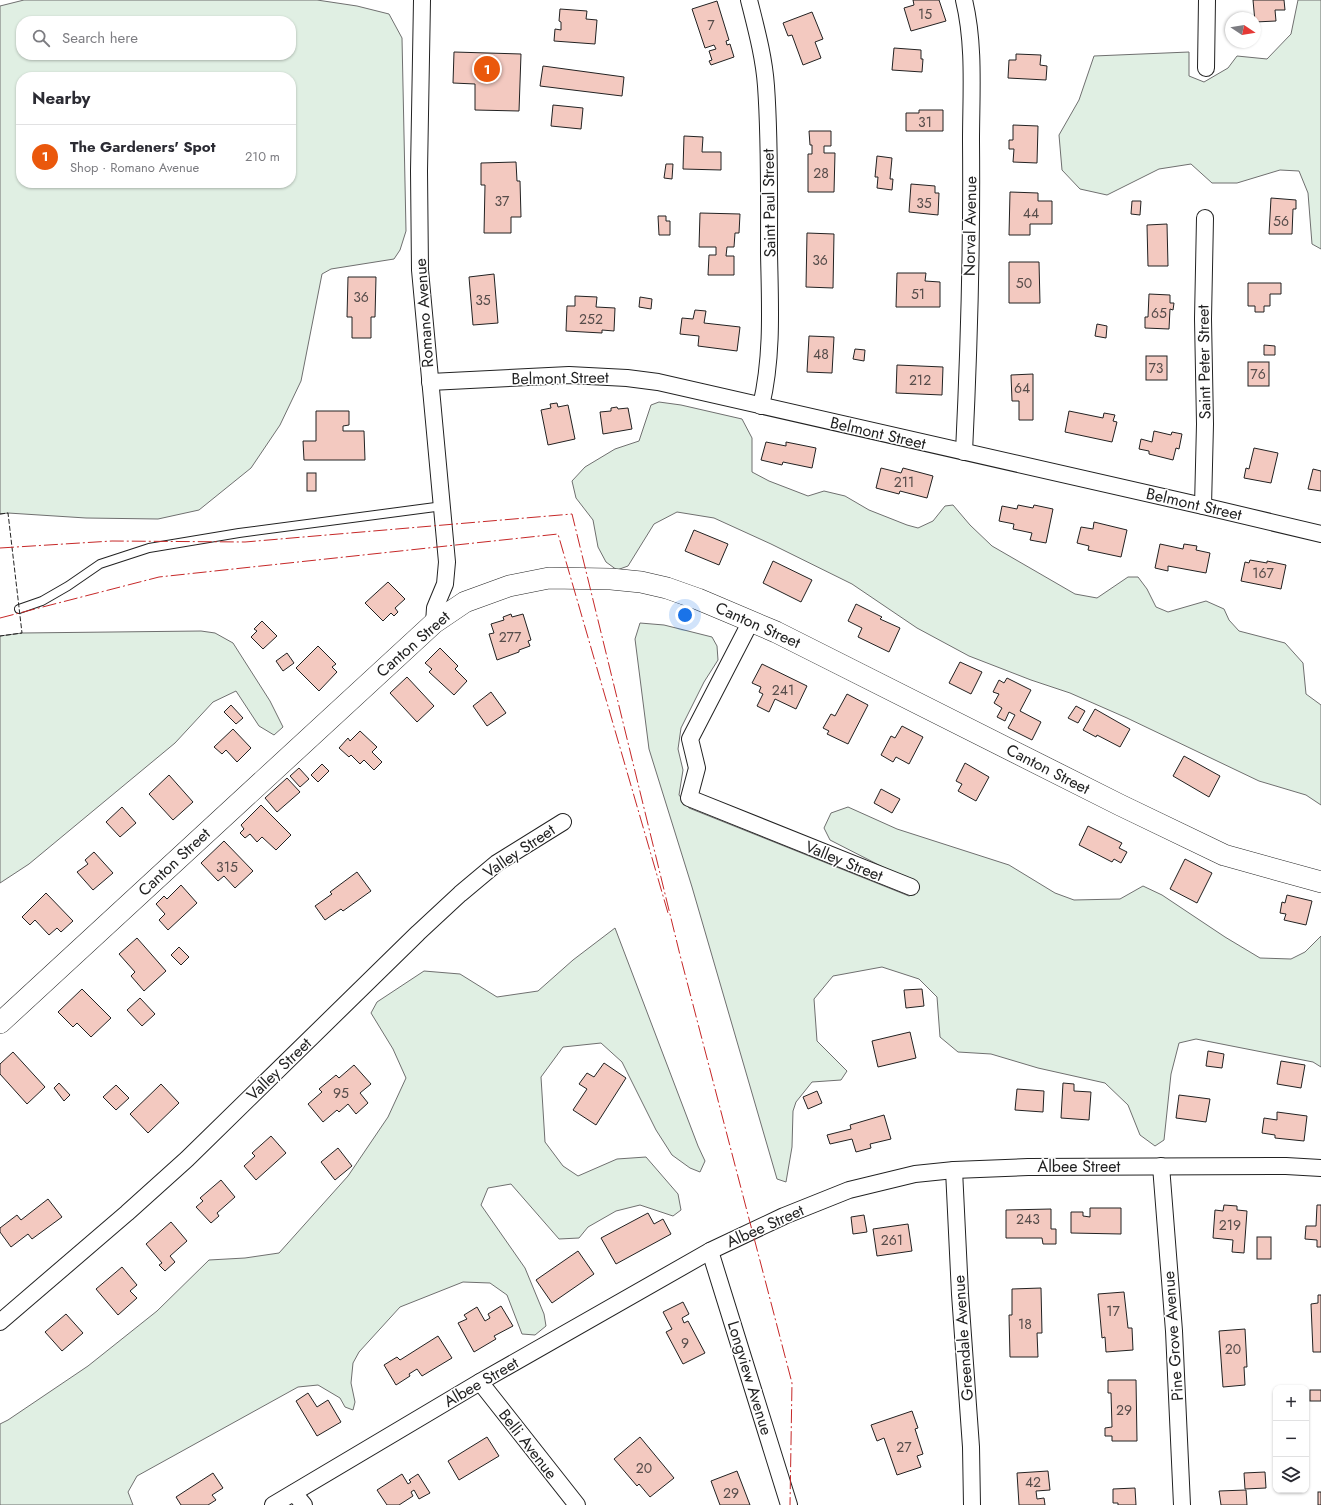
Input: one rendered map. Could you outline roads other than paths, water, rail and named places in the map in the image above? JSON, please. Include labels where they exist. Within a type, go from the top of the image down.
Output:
[{"type":"street","name":"Romano Avenue","points":[[422,0],[419,171],[420,262],[448,562],[445,584],[435,608],[434,623]]},
{"type":"street","name":"Saint Paul Street","points":[[749,0],[761,50],[766,85],[769,173],[770,345],[765,388],[761,406]]},
{"type":"street","name":"Norval Avenue","points":[[964,0],[969,19],[971,50],[972,200],[964,452]]},
{"type":"street","points":[[1206,68],[1207,0]]},
{"type":"street","name":"Saint Peter Street","points":[[1203,506],[1205,424],[1203,319],[1205,218]]},
{"type":"street","name":"Belmont Street","points":[[430,382],[569,375],[627,378],[658,382],[1321,534]]},
{"type":"street","name":"Canton Street","points":[[0,1023],[434,623],[465,602],[509,586],[549,578],[580,578],[641,582],[698,599],[776,632],[1120,805],[1224,855],[1321,882]]},
{"type":"street","name":"Valley Street","points":[[750,621],[690,738],[697,768],[689,798],[911,887]]},
{"type":"street","name":"Valley Street","points":[[0,1322],[187,1159],[418,933],[460,894],[497,862],[564,822]]},
{"type":"street","name":"Albee Street","points":[[273,1505],[480,1382],[710,1251],[784,1216],[849,1190],[915,1174],[954,1170],[1028,1166],[1286,1166],[1321,1168]]},
{"type":"street","name":"Pine Grove Avenue","points":[[1161,1166],[1174,1332],[1182,1505]]},
{"type":"street","name":"Greendale Avenue","points":[[954,1170],[960,1294],[971,1447],[972,1505]]},
{"type":"street","name":"Longview Avenue","points":[[710,1251],[789,1505]]},
{"type":"street","name":"Belli Avenue","points":[[480,1382],[577,1505]]},
{"type":"street","points":[[294,1493],[304,1505]]},
{"type":"lane","points":[[19,609],[42,601],[68,586],[100,564],[149,548],[239,532],[443,506]]},
{"type":"place","name":"The Gardeners' Spot","points":[[487,69]]}]
